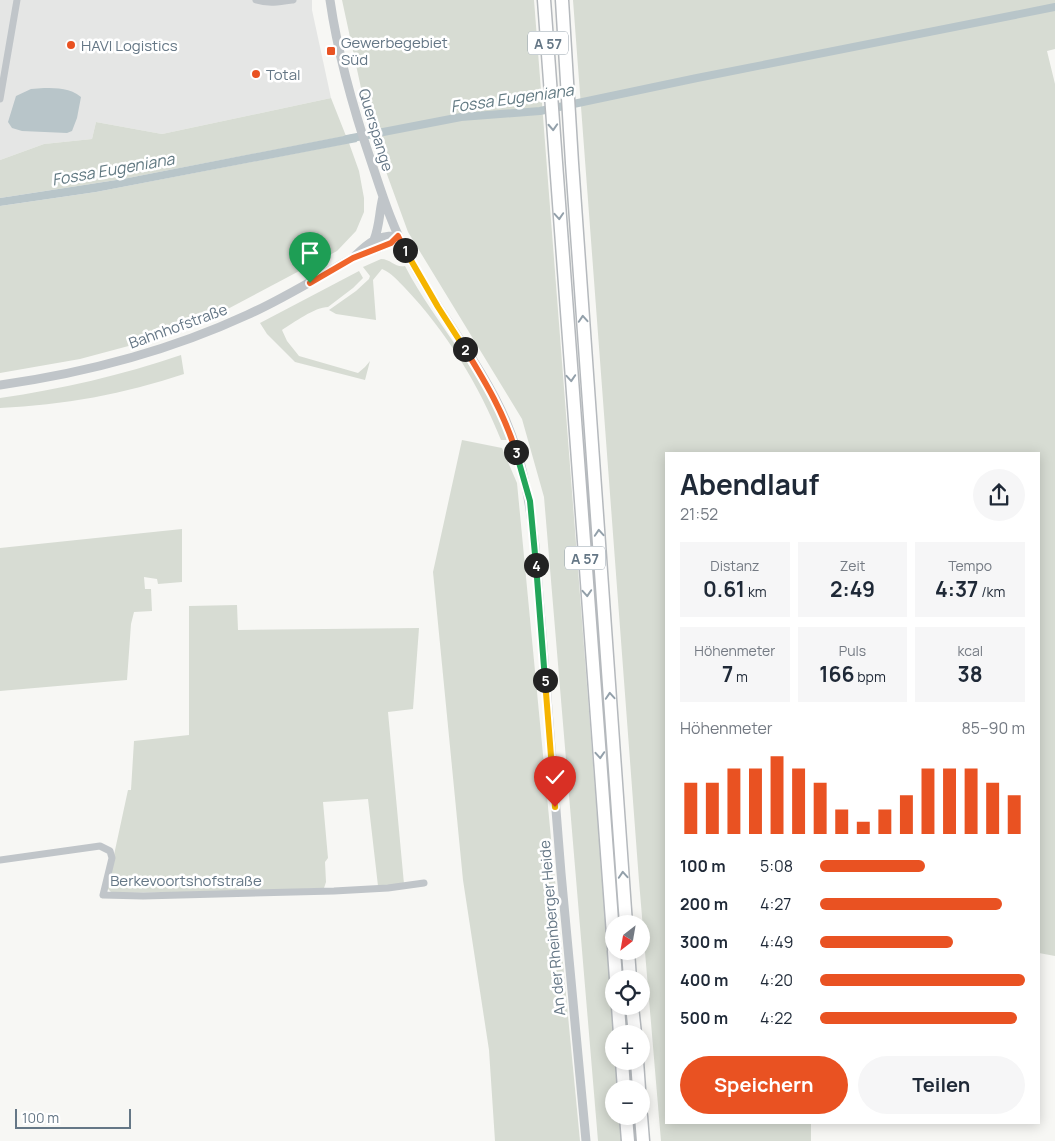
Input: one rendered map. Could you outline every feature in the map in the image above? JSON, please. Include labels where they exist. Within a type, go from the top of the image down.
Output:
[{"type":"highway","name":"A 57","points":[[544,0],[611,915]]},
{"type":"highway","name":"A 57","points":[[562,0],[625,915]]},
{"type":"highway","points":[[627,1125],[628,1141]]},
{"type":"highway","points":[[642,1125],[643,1141]]},
{"type":"street","points":[[0,99],[17,0]]},
{"type":"street","points":[[256,0],[264,2],[292,0]]},
{"type":"street","name":"Querspange","points":[[330,0],[334,32],[356,117],[398,236]]},
{"type":"street","points":[[374,240],[381,220],[379,211],[383,197]]},
{"type":"street","points":[[374,240],[386,236],[398,236]]},
{"type":"street","name":"Bahnhofstraße","points":[[0,385],[38,380],[93,368],[180,342],[248,315],[353,258],[383,248],[398,236]]},
{"type":"street","name":"An der Rheinberger Heide","points":[[398,236],[438,307],[493,393],[512,436],[530,501],[536,556],[560,873],[586,1141]]},
{"type":"street","name":"Bahnhofstraße","points":[[353,258],[374,240]]},
{"type":"street","name":"Berkevoortshofstraße","points":[[0,860],[100,846],[110,851],[112,858],[103,895],[152,896],[334,892],[424,883]]},
{"type":"shaded area","points":[[0,0],[312,0],[312,10],[331,98],[162,134],[96,122],[92,139],[44,144],[0,160]]},
{"type":"shaded area","points":[[342,0],[534,0],[605,919],[605,960],[608,960],[609,970],[605,970],[605,1015],[612,1015],[613,1025],[605,1025],[605,1070],[617,1070],[617,1080],[605,1080],[605,1125],[621,1125],[622,1141],[598,1141],[544,497],[522,419],[408,232],[369,125]]},
{"type":"shaded area","points":[[573,0],[1055,0],[1055,49],[1047,51],[1055,84],[1055,956],[1040,953],[1040,452],[665,452],[665,1124],[811,1124],[811,1141],[661,1141],[650,1011],[650,970],[647,970],[646,960],[650,960],[650,915],[642,915]]},
{"type":"shaded area","points":[[31,89],[68,90],[81,97],[77,118],[72,131],[67,133],[22,131],[12,128],[8,122],[16,96]]},
{"type":"shaded area","points":[[331,98],[346,136],[123,179],[0,198],[0,160],[44,144],[92,139],[96,122],[162,134]]},
{"type":"shaded area","points":[[354,134],[357,142],[96,192],[0,206],[0,198],[123,179]]},
{"type":"shaded area","points":[[349,143],[359,171],[364,198],[364,212],[356,231],[337,251],[205,321],[136,344],[80,359],[0,373],[0,206],[96,192]]},
{"type":"shaded area","points":[[381,259],[388,260],[398,266],[405,266],[417,288],[487,394],[507,440],[501,440],[472,379],[448,340],[420,305],[389,273],[382,269],[373,280],[376,320],[336,314],[329,310],[356,291],[369,279],[370,276],[363,267]]},
{"type":"shaded area","points":[[359,271],[363,278],[353,288],[328,307],[311,312],[282,330],[287,341],[299,356],[358,373],[370,361],[365,380],[295,362],[267,334],[260,323]]},
{"type":"shaded area","points":[[181,355],[184,374],[162,381],[116,393],[70,401],[0,408],[0,398],[92,381]]},
{"type":"shaded area","points":[[462,440],[502,448],[517,483],[580,1141],[495,1141],[489,1050],[463,880],[433,572]]},
{"type":"shaded area","points":[[182,529],[182,582],[158,584],[157,579],[144,577],[145,589],[151,589],[152,611],[134,612],[131,624],[127,680],[0,691],[0,548]]},
{"type":"shaded area","points":[[237,605],[238,630],[419,628],[413,709],[388,712],[404,884],[378,886],[368,799],[323,802],[328,858],[325,862],[326,882],[324,888],[261,891],[112,893],[108,889],[128,790],[131,790],[134,741],[189,735],[189,606]]},
{"type":"waterway","name":"Fossa Eugeniana","points":[[347,139],[461,117],[540,111],[1055,7]]},
{"type":"place","name":"HAVI Logistics","points":[[71,45]]},
{"type":"place","name":"Gewerbegebiet Süd","points":[[331,51]]},
{"type":"place","name":"Total","points":[[256,74]]},
{"type":"route","points":[[310,283],[353,258],[383,248],[398,236],[438,307],[493,393],[506,422],[530,501],[555,807]]}]
